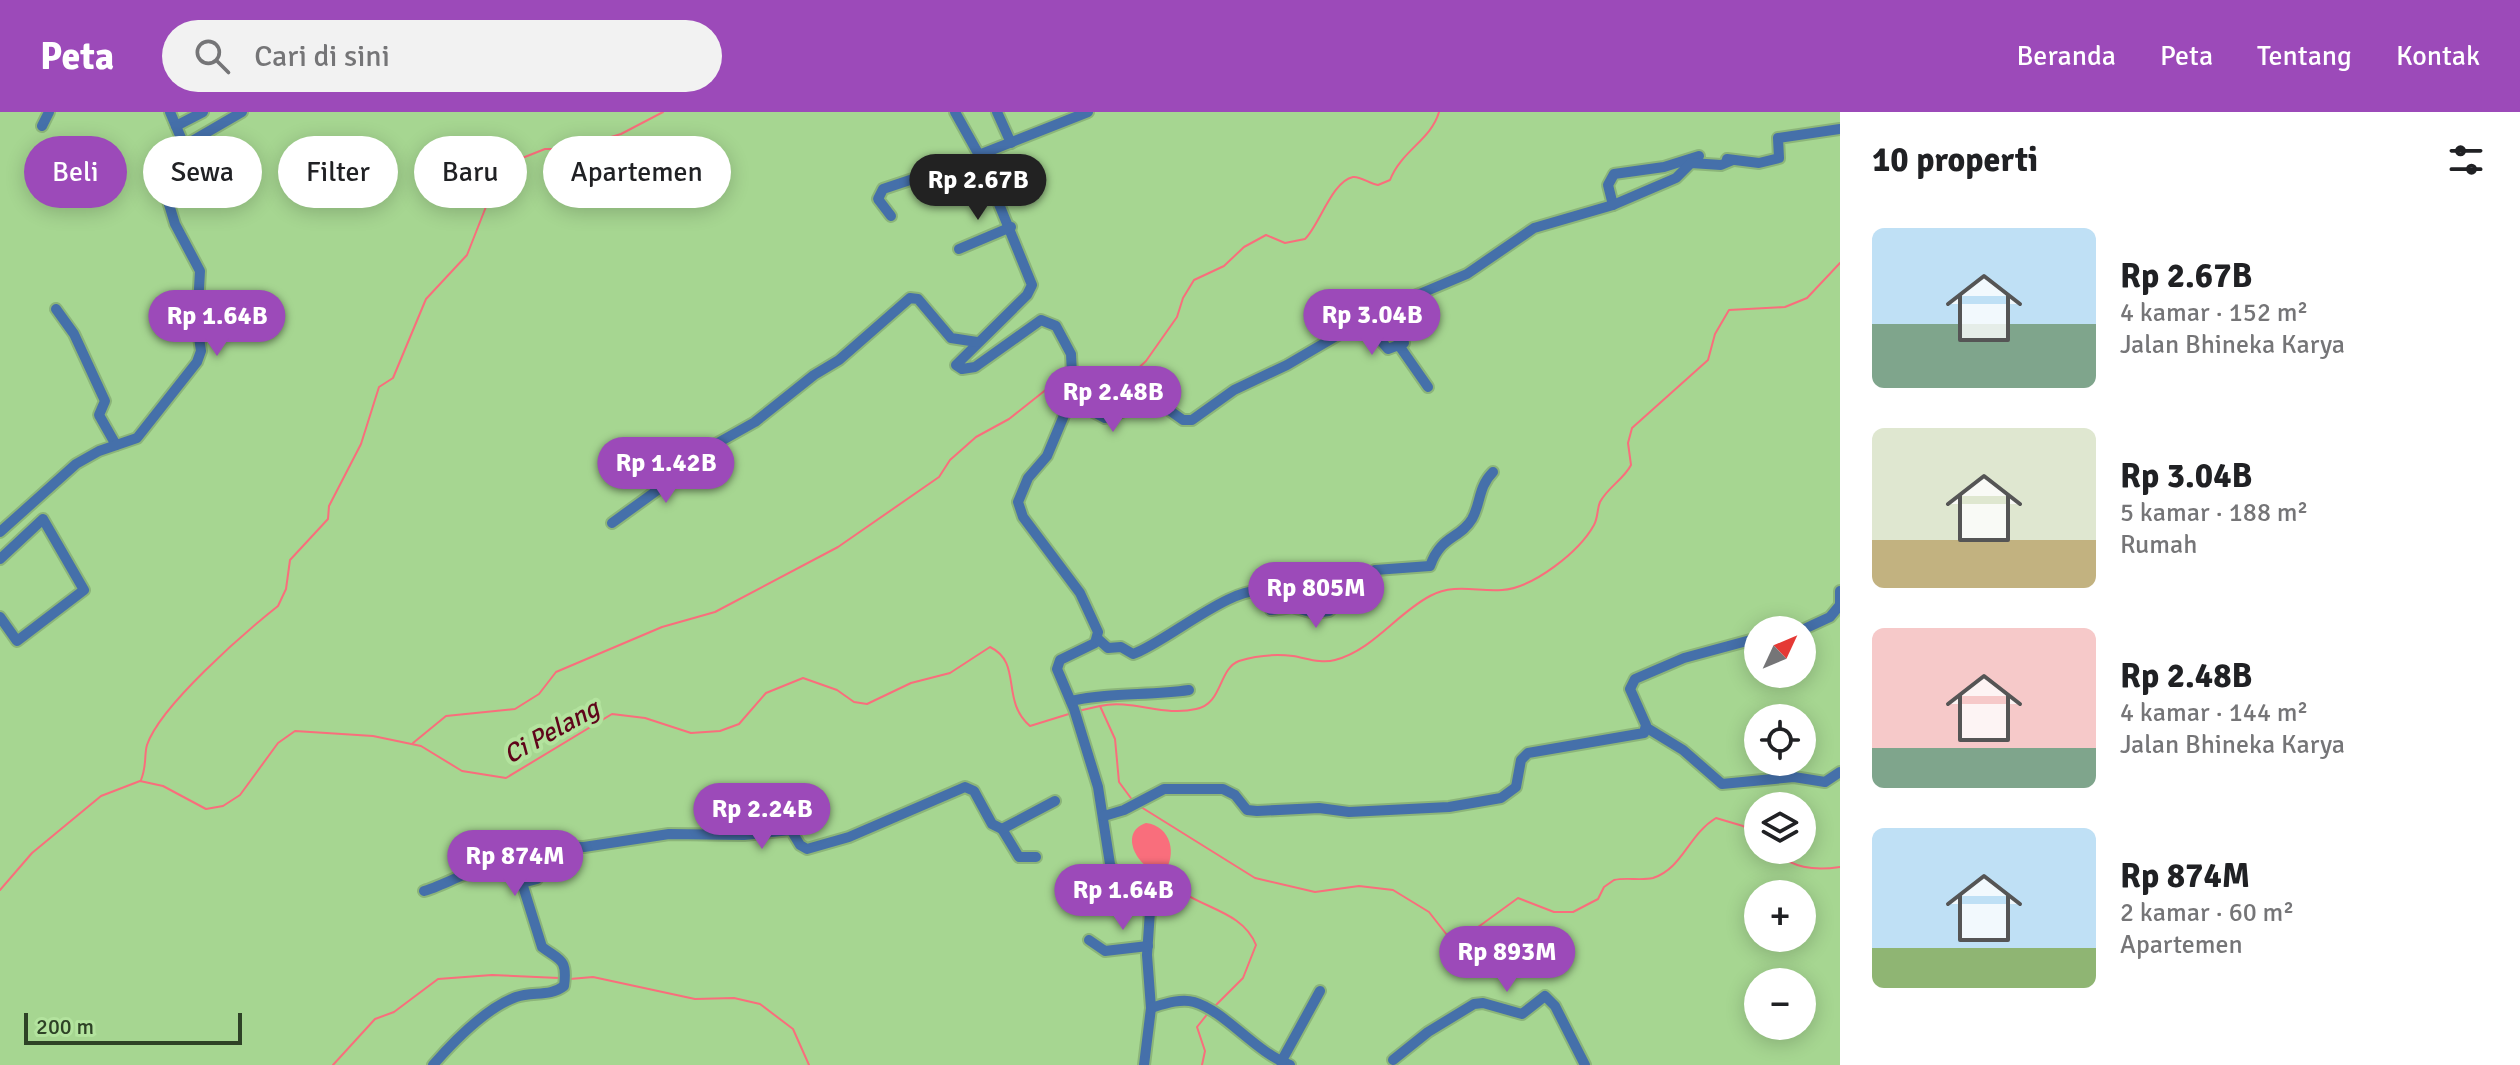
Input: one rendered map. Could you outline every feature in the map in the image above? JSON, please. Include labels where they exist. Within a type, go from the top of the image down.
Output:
[{"type":"street","points":[[42,126],[49,112]]},
{"type":"street","points":[[170,112],[180,136]]},
{"type":"street","points":[[176,126],[203,112]]},
{"type":"street","points":[[199,136],[240,112]]},
{"type":"street","points":[[955,112],[987,170],[1032,285],[1027,295],[958,360],[958,367],[975,367],[1038,321],[1053,323],[1063,335],[1071,354],[1074,379],[1071,400],[1047,456],[1025,482],[1018,502],[1023,517],[1089,608],[1098,639],[1108,648],[1121,647],[1133,654],[1158,644],[1225,600],[1260,590],[1266,591],[1271,610],[1292,607],[1314,613],[1329,611],[1375,570],[1430,566],[1439,546],[1472,519],[1481,487],[1493,472]]},
{"type":"street","points":[[997,112],[1011,143]]},
{"type":"street","points":[[979,155],[1072,115],[1088,112]]},
{"type":"street","points":[[1613,205],[1609,179],[1619,172],[1664,167],[1691,156],[1772,162],[1779,158],[1778,138],[1840,129]]},
{"type":"street","points":[[1071,400],[1105,418],[1154,395],[1183,420],[1192,420],[1234,390],[1287,365],[1363,320],[1467,274],[1534,228],[1613,205],[1676,178],[1691,163],[1721,165],[1733,160]]},
{"type":"street","points":[[891,216],[878,199],[883,189],[934,172],[967,176],[987,170]]},
{"type":"street","points":[[0,532],[76,464],[137,438],[200,355],[200,271],[170,208]]},
{"type":"street","points":[[959,249],[1011,227]]},
{"type":"street","points":[[612,523],[659,489],[688,475],[714,445],[744,430],[808,379],[839,360],[910,298],[918,299],[951,338],[977,342]]},
{"type":"street","points":[[56,309],[74,334],[105,401],[98,412],[105,431],[116,445]]},
{"type":"street","points":[[1363,320],[1388,349],[1401,344],[1428,387]]},
{"type":"street","points":[[0,559],[43,519],[84,590],[17,641],[0,617]]},
{"type":"street","points":[[1816,624],[1830,617],[1840,604],[1840,591]]},
{"type":"street","points":[[1098,639],[1058,663],[1104,816],[1107,855],[1114,876],[1141,893],[1149,907],[1151,1008],[1144,1065]]},
{"type":"street","points":[[1744,642],[1684,658],[1633,680],[1631,693],[1647,728],[1683,750],[1722,784],[1794,777],[1825,782],[1840,772]]},
{"type":"street","points":[[1071,701],[1105,693],[1135,696],[1189,690]]},
{"type":"street","points":[[1104,816],[1124,810],[1164,789],[1223,789],[1235,795],[1247,810],[1257,811],[1432,808],[1501,798],[1516,787],[1521,760],[1528,753],[1642,734],[1647,728]]},
{"type":"street","points":[[516,866],[539,846],[584,847],[669,834],[744,835],[791,830],[800,845],[807,849],[849,837],[967,787],[974,791],[992,824],[1002,829],[1019,857],[1036,857]]},
{"type":"street","points":[[1002,829],[1055,801]]},
{"type":"street","points":[[424,891],[485,867],[508,862],[516,866],[542,947],[558,955],[565,967],[566,983],[552,993],[512,999],[463,1035],[433,1065]]},
{"type":"street","points":[[522,883],[537,879]]},
{"type":"street","points":[[1089,940],[1105,951],[1148,946]]},
{"type":"street","points":[[1151,1008],[1183,1001],[1199,1004],[1286,1063],[1320,991]]},
{"type":"street","points":[[1393,1060],[1428,1032],[1474,1004],[1483,1003],[1522,1014],[1545,996],[1555,1006],[1585,1065]]},
{"type":"shaded area","points":[[1146,823],[1155,825],[1170,842],[1170,858],[1163,874],[1146,867],[1132,843],[1137,828]]},
{"type":"waterway","points":[[141,780],[147,745],[168,711],[205,671],[278,606],[286,589],[290,560],[328,519],[329,506],[361,444],[379,387],[393,378],[426,299],[467,255],[502,166],[545,149],[571,149],[621,134],[663,112]]},
{"type":"waterway","points":[[1076,368],[1088,367],[1091,383],[1105,399],[1146,361],[1177,317],[1183,298],[1194,280],[1224,266],[1244,247],[1266,235],[1285,243],[1305,239],[1345,180],[1356,177],[1378,185],[1390,180],[1401,161],[1430,130],[1439,112]]},
{"type":"waterway","points":[[1100,706],[1112,704],[1172,711],[1196,709],[1211,701],[1227,671],[1239,661],[1280,655],[1319,661],[1335,660],[1361,648],[1418,604],[1439,592],[1457,589],[1502,590],[1541,576],[1566,557],[1587,535],[1595,522],[1600,502],[1631,465],[1628,443],[1632,428],[1708,360],[1715,334],[1729,310],[1785,307],[1807,298],[1840,263]]},
{"type":"waterway","points":[[413,743],[446,716],[515,709],[539,694],[556,672],[662,627],[715,612],[838,547],[939,477],[950,460],[976,437],[1009,419],[1067,373]]},
{"type":"waterway","name":"Ci Pelang","points":[[0,890],[32,853],[101,796],[140,781],[163,786],[206,809],[223,806],[240,795],[278,743],[295,731],[373,736],[421,746],[462,771],[506,778],[612,714],[645,718],[691,733],[720,731],[739,724],[766,693],[803,678],[837,690],[854,702],[867,704],[911,683],[950,673],[990,647],[1006,662],[1016,705],[1030,726],[1072,713]]},
{"type":"waterway","points":[[1078,711],[1100,706],[1115,739],[1119,782],[1133,801]]},
{"type":"waterway","points":[[1141,807],[1255,878],[1315,892],[1359,886],[1393,890],[1429,912],[1447,935],[1474,930],[1518,898],[1554,912],[1573,912],[1598,899],[1604,887],[1614,880],[1653,878],[1663,873],[1716,818],[1744,827]]},
{"type":"waterway","points":[[1796,864],[1821,869],[1840,867]]},
{"type":"waterway","points":[[1162,871],[1183,893],[1238,921],[1256,945],[1243,978],[1213,1008]]},
{"type":"waterway","points":[[333,1065],[375,1019],[394,1012],[438,979],[492,975],[559,978]]},
{"type":"waterway","points":[[570,979],[593,977],[695,999],[734,998],[760,1004],[793,1029],[809,1065]]},
{"type":"waterway","points":[[1202,1065],[1205,1051],[1197,1027],[1209,1012]]}]
